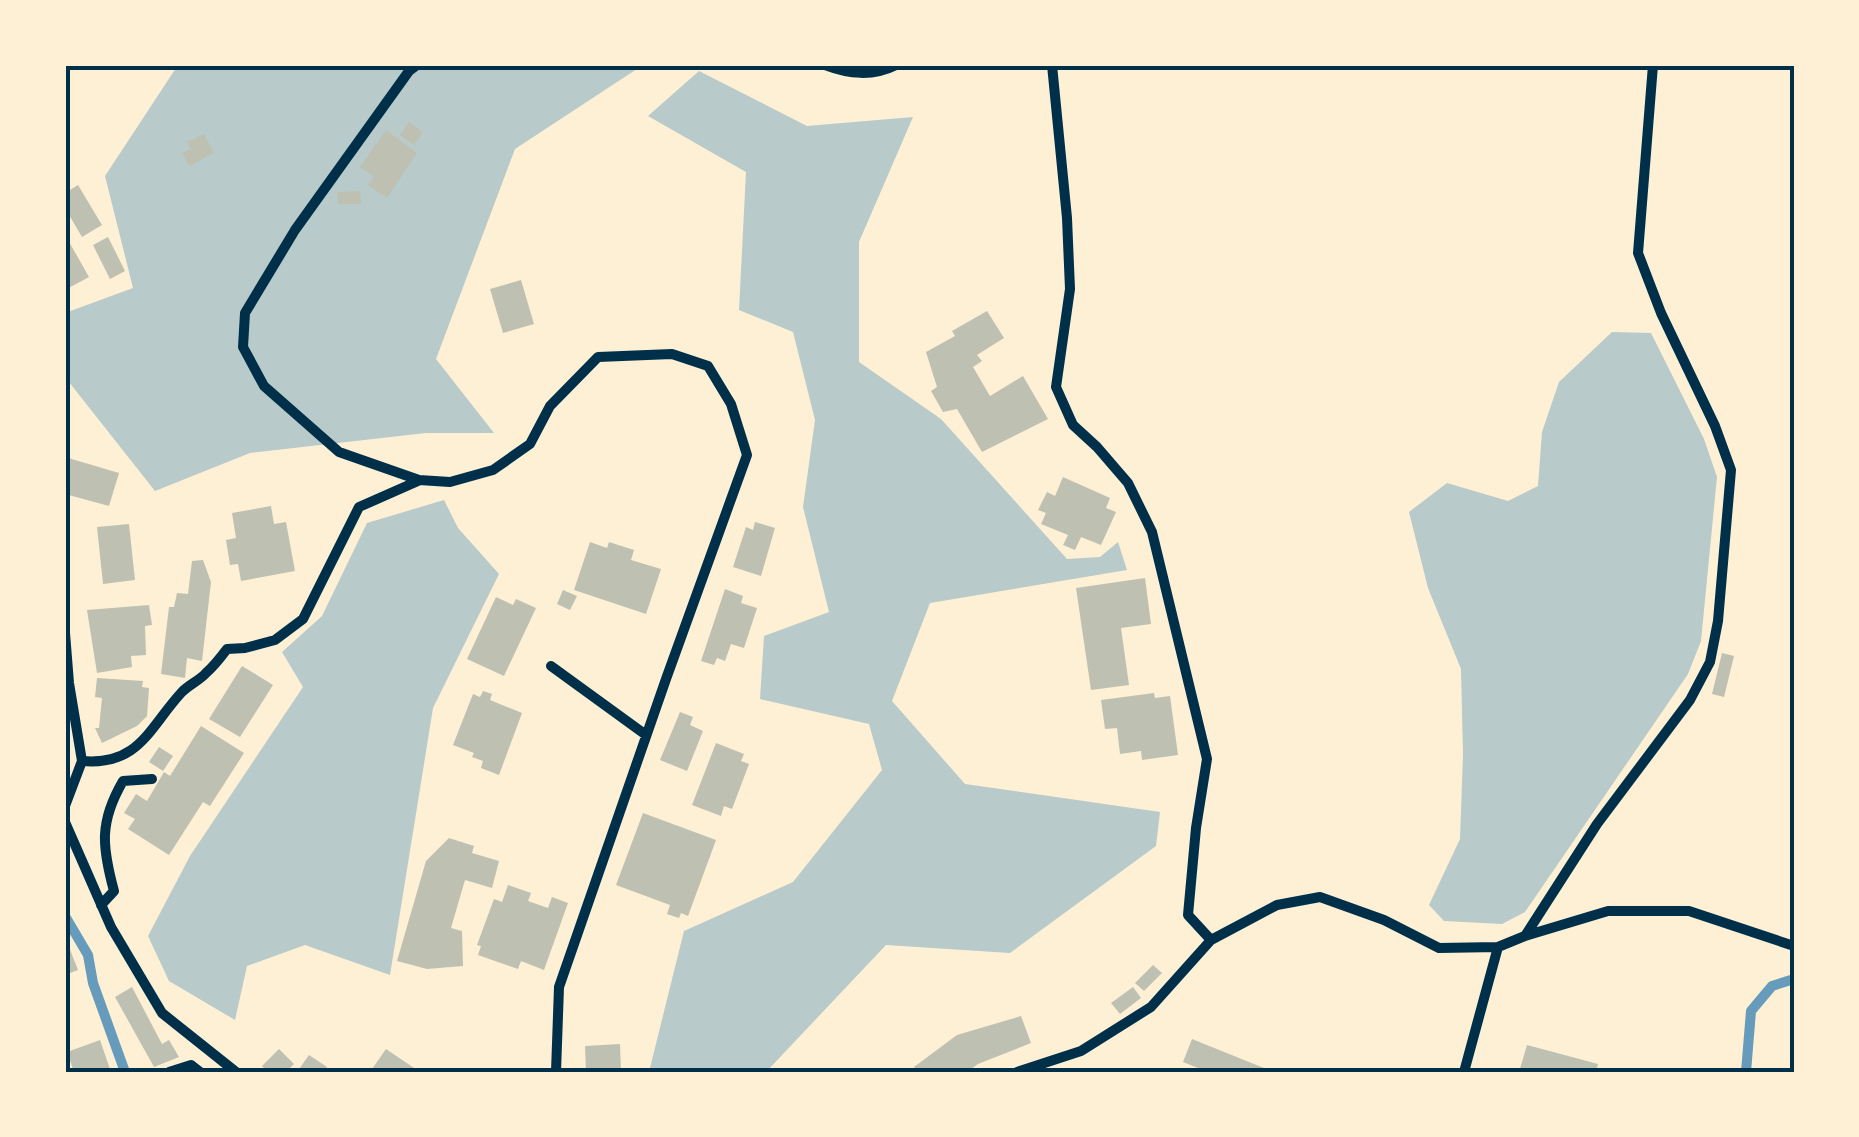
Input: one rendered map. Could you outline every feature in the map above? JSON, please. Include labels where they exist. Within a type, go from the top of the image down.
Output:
[{"type":"street","points":[[416,65],[285,247],[245,312],[243,347],[264,386],[339,452],[419,480],[450,482],[493,470],[530,444],[550,406],[598,358],[672,354],[708,366],[731,404],[747,456],[559,987],[556,1072]]},
{"type":"street","points":[[825,65],[847,73],[882,72],[896,65]]},
{"type":"street","points":[[1052,65],[1070,289],[1056,388],[1073,425],[1098,447],[1128,483],[1152,532],[1207,759],[1188,915],[1211,940]]},
{"type":"street","points":[[1524,936],[1597,824],[1690,700],[1710,662],[1718,622],[1731,470],[1638,254],[1653,65]]},
{"type":"street","points":[[82,762],[102,763],[128,754],[154,729],[183,690],[205,675],[228,649],[274,640],[304,620],[359,508],[419,480]]},
{"type":"street","points":[[65,633],[82,762],[65,806]]},
{"type":"street","points":[[551,666],[646,735]]},
{"type":"street","points":[[101,906],[114,891],[106,858],[109,805],[123,782],[152,778]]},
{"type":"street","points":[[65,822],[111,927],[162,1013],[236,1072]]},
{"type":"street","points":[[1018,1072],[1082,1050],[1151,1007],[1211,940],[1277,904],[1320,897],[1384,920],[1439,948],[1498,947],[1608,912],[1688,911],[1794,946]]},
{"type":"street","points":[[1464,1072],[1498,947]]},
{"type":"street","points":[[169,1072],[190,1065],[200,1072]]},
{"type":"shaded area","points":[[178,65],[643,65],[515,149],[436,359],[494,433],[426,433],[250,453],[155,491],[65,377],[65,313],[133,288],[105,176]]},
{"type":"shaded area","points":[[699,71],[807,126],[913,117],[859,242],[859,362],[941,419],[1067,559],[1100,557],[1118,542],[1127,570],[930,603],[892,701],[965,784],[1160,812],[1156,846],[1010,953],[886,945],[766,1072],[649,1072],[684,931],[793,882],[882,770],[869,724],[760,699],[764,636],[829,612],[803,507],[815,420],[793,332],[739,310],[746,172],[648,116]]},
{"type":"shaded area","points":[[1612,332],[1651,333],[1704,439],[1717,477],[1701,641],[1688,674],[1525,912],[1502,924],[1444,921],[1429,905],[1460,839],[1461,669],[1428,588],[1409,512],[1447,483],[1508,501],[1538,486],[1542,432],[1559,382]]},
{"type":"shaded area","points":[[444,500],[458,528],[499,574],[433,708],[390,975],[305,945],[247,966],[235,1020],[169,981],[148,936],[190,856],[303,687],[282,652],[322,616],[367,523]]},
{"type":"building","points":[[409,122],[423,132],[414,145],[400,135]]},
{"type":"building","points":[[386,130],[417,153],[387,198],[368,185],[374,177],[360,167]]},
{"type":"building","points":[[204,134],[214,153],[189,166],[182,153],[191,149],[187,142]]},
{"type":"building","points":[[78,185],[102,225],[82,237],[65,208],[65,193]]},
{"type":"building","points":[[360,191],[361,204],[338,204],[337,192]]},
{"type":"building","points":[[108,237],[125,271],[110,279],[93,245]]},
{"type":"building","points":[[68,240],[89,277],[65,290],[65,241]]},
{"type":"building","points":[[521,280],[534,324],[503,333],[490,289]]},
{"type":"building","points":[[987,311],[1004,338],[977,355],[982,361],[973,367],[990,396],[1023,376],[1048,419],[982,452],[957,409],[943,412],[931,391],[937,387],[926,352]]},
{"type":"building","points":[[65,457],[119,473],[109,506],[65,494]]},
{"type":"building","points":[[1063,477],[1110,498],[1106,508],[1116,512],[1101,545],[1081,537],[1075,550],[1063,545],[1068,535],[1041,524],[1046,513],[1038,510],[1047,492],[1055,496]]},
{"type":"building","points":[[271,506],[274,524],[286,522],[295,571],[241,581],[238,564],[230,565],[226,540],[236,538],[232,513]]},
{"type":"building","points":[[755,522],[775,528],[761,576],[733,567],[746,527],[753,530]]},
{"type":"building","points":[[129,524],[135,580],[103,584],[97,527]]},
{"type":"building","points":[[590,542],[607,548],[609,542],[634,550],[631,560],[661,569],[646,614],[574,590]]},
{"type":"building","points":[[203,560],[211,582],[202,661],[187,658],[185,678],[161,674],[169,607],[174,607],[177,593],[188,594],[192,561]]},
{"type":"building","points":[[1145,578],[1151,624],[1121,628],[1129,685],[1091,690],[1076,588]]},
{"type":"building","points":[[725,589],[743,596],[741,603],[757,608],[744,648],[731,644],[725,661],[717,658],[714,665],[701,661]]},
{"type":"building","points":[[563,590],[577,596],[570,610],[557,604]]},
{"type":"building","points":[[496,597],[513,605],[516,599],[536,608],[504,676],[467,659]]},
{"type":"building","points":[[149,605],[152,625],[145,626],[146,655],[131,656],[132,667],[97,673],[87,610]]},
{"type":"building","points":[[1722,653],[1734,656],[1724,697],[1712,694]]},
{"type":"building","points":[[242,666],[273,685],[240,737],[209,719]]},
{"type":"building","points":[[97,678],[143,681],[142,687],[149,688],[147,716],[137,726],[102,743],[95,728],[99,728],[102,698],[95,697]]},
{"type":"building","points":[[483,691],[492,694],[490,700],[522,713],[499,775],[481,768],[483,761],[472,757],[474,753],[453,745],[473,694],[480,697]]},
{"type":"building","points":[[1154,693],[1155,698],[1170,696],[1178,755],[1142,760],[1141,751],[1120,754],[1117,728],[1105,729],[1101,700]]},
{"type":"building","points":[[680,712],[693,717],[690,725],[703,731],[687,771],[660,760]]},
{"type":"building","points":[[201,726],[244,753],[210,806],[203,802],[169,855],[128,829],[135,819],[124,813],[136,794],[147,801],[164,772],[170,776]]},
{"type":"building","points":[[716,743],[744,754],[741,761],[749,764],[732,809],[724,806],[721,816],[692,805]]},
{"type":"building","points":[[159,747],[173,756],[163,771],[149,762]]},
{"type":"building","points":[[643,813],[716,840],[688,916],[667,914],[670,905],[616,885]]},
{"type":"building","points":[[449,838],[474,846],[472,853],[499,861],[492,888],[465,880],[451,928],[462,931],[463,966],[427,969],[397,961],[426,861]]},
{"type":"building","points":[[508,885],[531,893],[528,901],[548,908],[552,897],[568,903],[544,970],[521,961],[518,969],[478,955],[481,946],[477,945],[494,899],[502,902]]},
{"type":"building","points":[[69,947],[78,970],[65,975],[65,949]]},
{"type":"building","points":[[1153,965],[1162,973],[1144,991],[1135,983]]},
{"type":"building","points":[[132,987],[162,1044],[169,1040],[179,1057],[154,1067],[115,997]]},
{"type":"building","points":[[1133,987],[1141,998],[1120,1014],[1111,1003]]},
{"type":"building","points":[[1021,1016],[1031,1043],[967,1072],[918,1072],[914,1067],[957,1035]]},
{"type":"building","points":[[1192,1039],[1274,1072],[1208,1072],[1183,1062]]},
{"type":"building","points":[[100,1040],[111,1072],[74,1072],[67,1052]]},
{"type":"building","points":[[620,1044],[621,1072],[586,1072],[585,1046]]},
{"type":"building","points":[[1527,1045],[1598,1064],[1596,1072],[1519,1072]]},
{"type":"building","points":[[279,1049],[294,1064],[286,1072],[268,1072],[262,1066]]},
{"type":"building","points":[[386,1049],[420,1072],[370,1072]]},
{"type":"building","points":[[309,1055],[327,1067],[323,1072],[297,1072]]},
{"type":"waterway","points":[[65,916],[88,955],[93,983],[125,1072]]},
{"type":"waterway","points":[[1746,1072],[1751,1011],[1772,986],[1794,979]]}]
